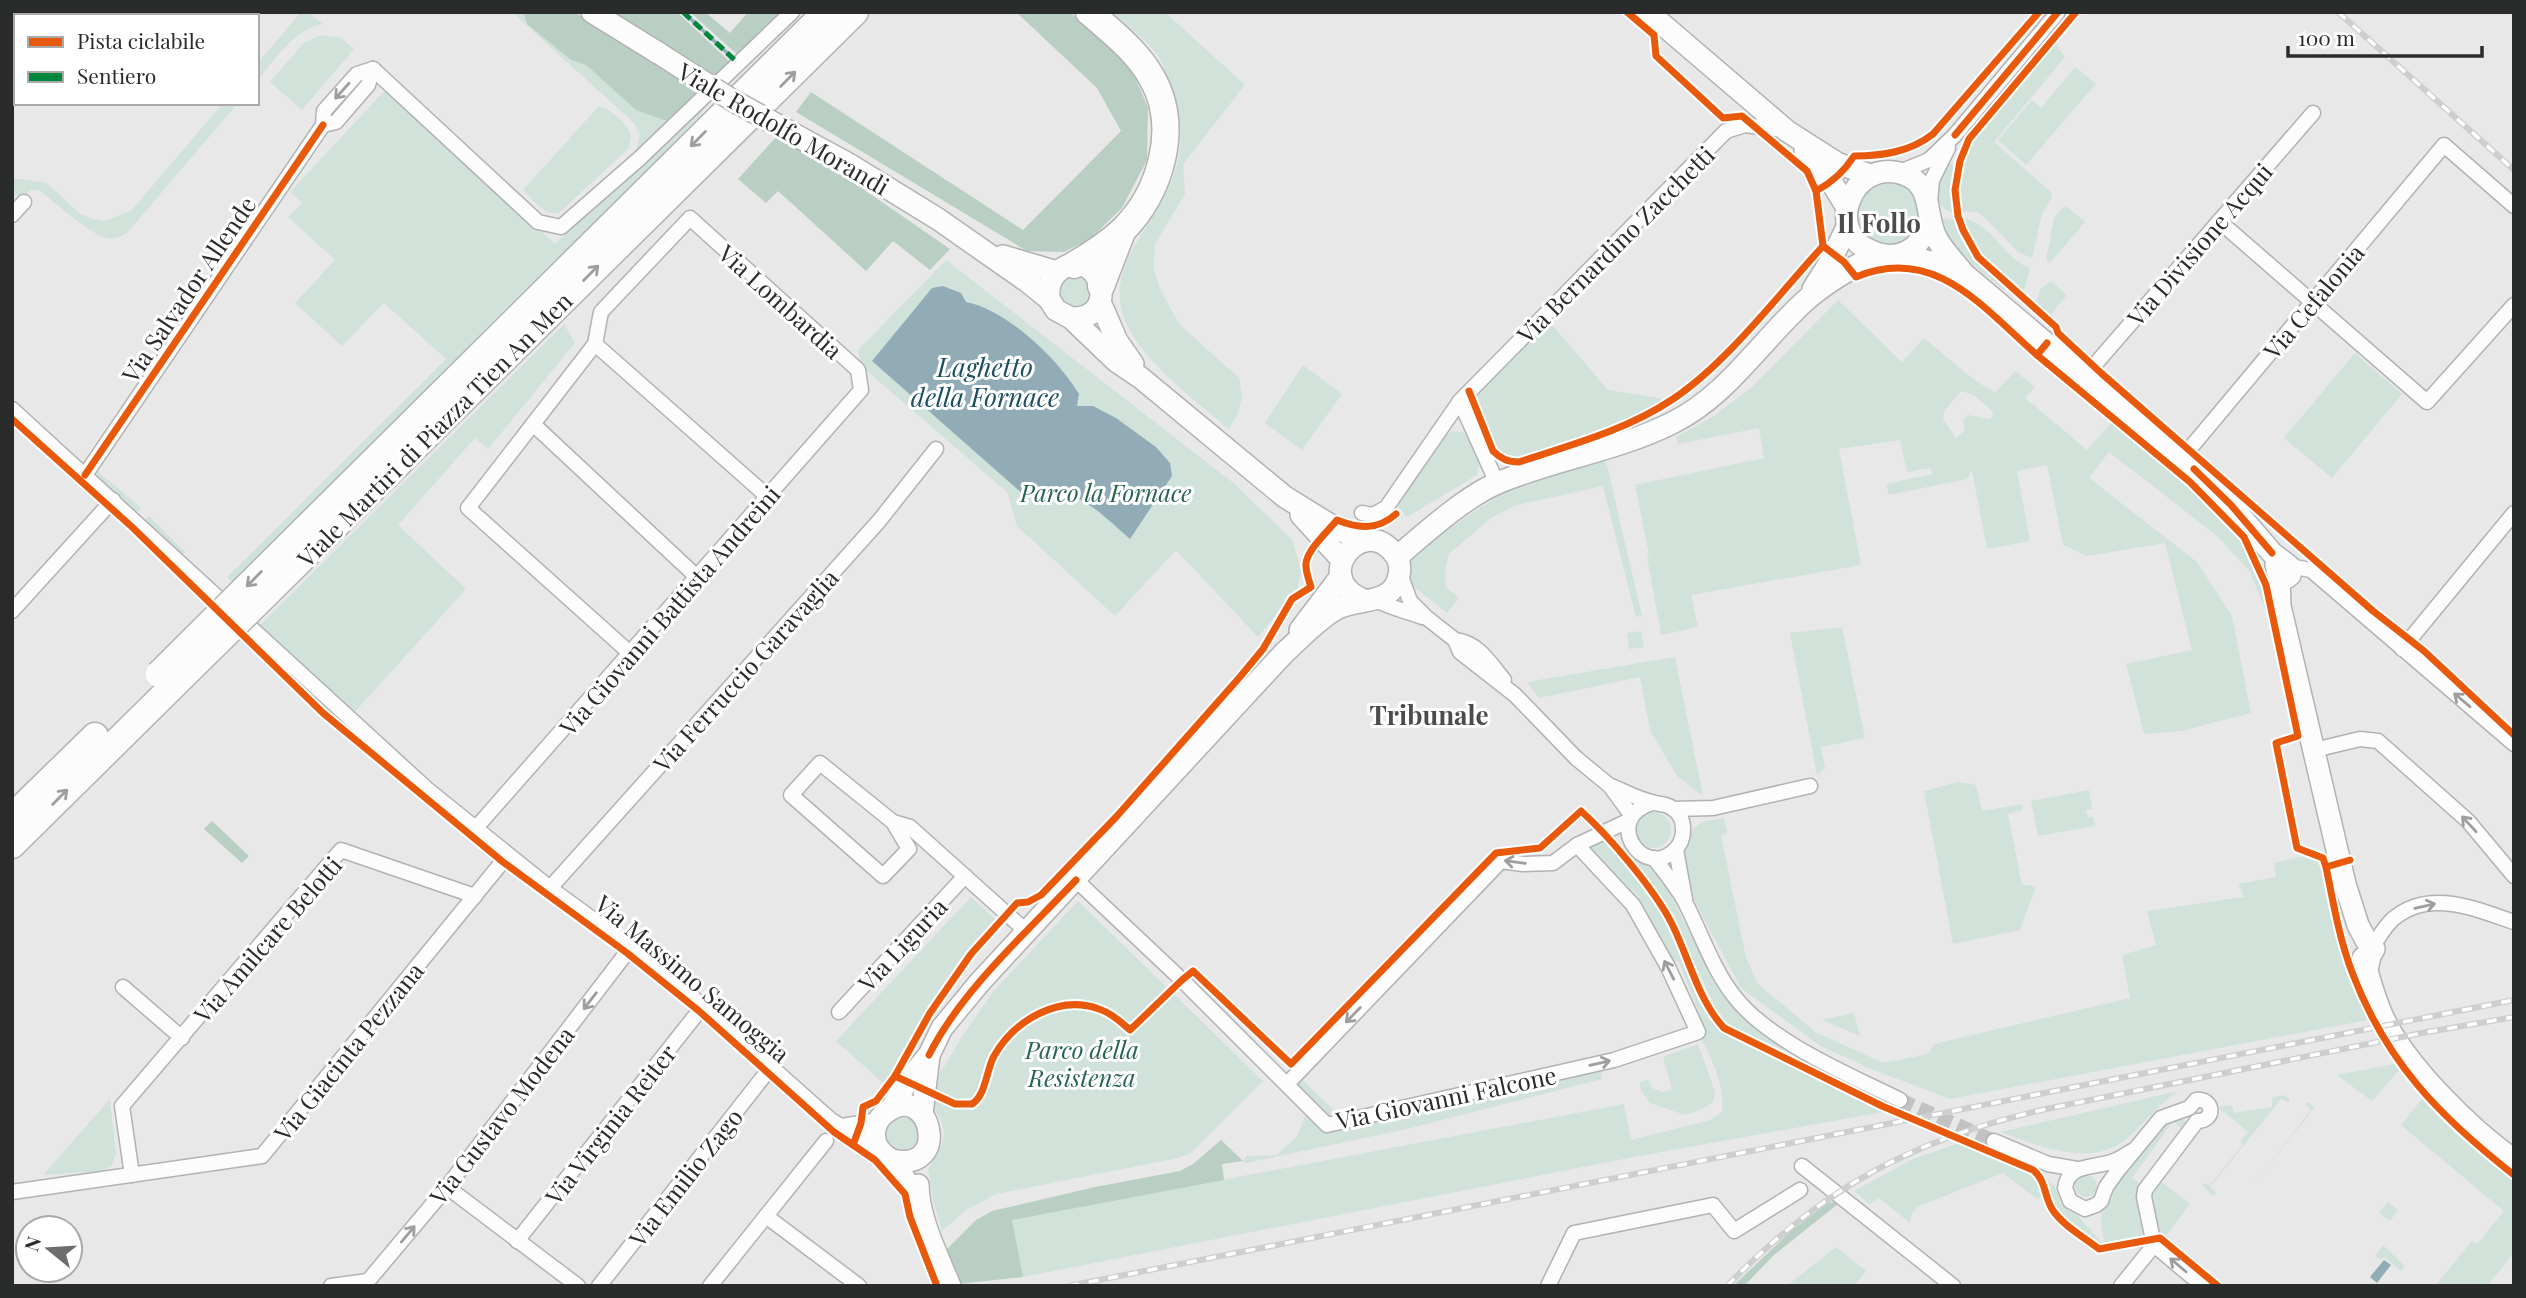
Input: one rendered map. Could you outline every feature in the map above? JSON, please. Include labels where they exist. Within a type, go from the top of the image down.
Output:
[{"type":"highway","points":[[764,74],[792,31],[810,12]]},
{"type":"highway","name":"Viale Martiri di Piazza Tien An Men","points":[[310,538],[826,12]]},
{"type":"highway","name":"Viale Martiri di Piazza Tien An Men","points":[[12,845],[166,680],[855,12]]},
{"type":"highway","points":[[1065,268],[1096,252],[1123,230],[1157,176],[1166,137],[1161,97],[1141,62],[1128,46],[1089,12]]},
{"type":"highway","points":[[1101,294],[1123,230]]},
{"type":"highway","name":"Viale Martiri di Piazza Tien An Men","points":[[12,817],[166,680]]},
{"type":"main road","name":"Viale Rodolfo Morandi","points":[[592,12],[733,100],[892,190],[975,246],[1049,299],[1056,310],[1071,318],[1115,361],[1141,378],[1285,497],[1332,526],[1386,553]]},
{"type":"main road","points":[[1648,12],[1788,132],[1837,163],[1870,175]]},
{"type":"main road","points":[[1788,132],[1832,183],[1858,244],[1887,255],[1941,264],[1964,274]]},
{"type":"main road","points":[[1805,301],[1830,262],[1847,216],[1851,194],[1859,183],[1870,175],[1888,172],[1909,177],[1926,194],[1936,237],[1964,274],[2182,458],[2231,505],[2282,567],[2278,588],[2280,606],[2335,844],[2383,1017],[2399,1043],[2434,1086],[2469,1123],[2514,1160]]},
{"type":"main road","points":[[1285,652],[1341,568],[1347,552],[1386,553],[1497,482],[1611,446],[1672,423],[1714,396],[1805,301],[1843,273],[1887,255],[1909,250],[1919,242],[1927,231],[1930,212]]},
{"type":"main road","name":"Viale Rodolfo Morandi","points":[[975,246],[1016,261],[1065,268],[1088,268],[1099,279],[1101,294],[1117,341],[1141,378]]},
{"type":"main road","points":[[1049,299],[1049,288],[1065,268]]},
{"type":"main road","points":[[1071,318],[1090,314],[1101,294]]},
{"type":"main road","name":"Viale Rodolfo Morandi","points":[[1285,497],[1341,568]]},
{"type":"main road","points":[[918,1200],[874,1135],[907,1082],[929,1055],[943,1028],[980,982],[1285,652],[1336,609],[1370,600],[1393,590],[1386,553]]},
{"type":"main road","points":[[1341,568],[1349,591],[1370,600]]},
{"type":"main road","points":[[922,1114],[929,1055]]},
{"type":"main road","points":[[885,1114],[908,1106],[922,1114],[930,1128],[929,1145],[918,1157],[901,1162],[885,1154]]},
{"type":"main road","points":[[918,1157],[918,1200],[950,1286]]},
{"type":"street","name":"Via Salvador Allende","points":[[85,475],[323,125],[324,111],[357,74],[373,69],[538,222],[561,227],[639,158],[792,12]]},
{"type":"street","points":[[1897,173],[1929,160],[1955,135],[2058,12]]},
{"type":"street","name":"Via Divisione Acqui","points":[[2085,376],[2313,113]]},
{"type":"street","name":"Via Bernardino Zacchetti","points":[[1362,513],[1373,515],[1386,508],[1460,401],[1726,131],[1745,125],[1788,132]]},
{"type":"street","points":[[1930,212],[1932,180],[1955,135]]},
{"type":"street","name":"Via Cefalonia","points":[[2182,458],[2444,145],[2514,206]]},
{"type":"street","points":[[12,215],[24,202]]},
{"type":"street","name":"Via Lombardia","points":[[594,344],[601,312],[690,218],[858,370],[861,390]]},
{"type":"street","points":[[2219,221],[2427,402],[2514,305]]},
{"type":"street","points":[[631,654],[468,508],[594,344],[768,497]]},
{"type":"street","name":"Via Giovanni Battista Andreini","points":[[475,829],[861,390]]},
{"type":"street","points":[[1460,401],[1497,482]]},
{"type":"street","name":"Via Massimo Samoggia","points":[[12,409],[427,789],[508,855],[631,947],[703,1006],[831,1120],[885,1154]]},
{"type":"street","points":[[533,424],[698,578]]},
{"type":"street","name":"Via Ferruccio Garavaglia","points":[[551,888],[878,521],[936,449]]},
{"type":"street","points":[[12,611],[113,500]]},
{"type":"street","points":[[2402,649],[2514,513]]},
{"type":"street","points":[[1386,553],[1410,601],[1455,640],[1468,642],[1483,654],[1515,695],[1576,758],[1610,786],[1631,818],[1629,836],[1637,851],[1654,858],[1686,904],[1713,961],[1744,1008],[1794,1044],[1900,1100]]},
{"type":"street","points":[[2282,567],[2311,570],[2514,744]]},
{"type":"street","points":[[1370,600],[1394,610],[1427,618]]},
{"type":"street","points":[[2314,750],[2360,739],[2378,741],[2468,821],[2514,876]]},
{"type":"street","name":"Via Liguria","points":[[893,822],[909,849],[883,876],[791,795],[820,764],[893,822],[910,827],[1027,932]]},
{"type":"street","points":[[1610,786],[1652,803]]},
{"type":"street","points":[[1673,809],[1713,807],[1810,786]]},
{"type":"street","points":[[1287,1084],[1501,861],[1523,864],[1553,863],[1577,845],[1631,818],[1639,808],[1652,803],[1663,803],[1673,809],[1683,824],[1683,837],[1676,850],[1669,855],[1654,858]]},
{"type":"street","points":[[1683,824],[1713,807]]},
{"type":"street","points":[[1602,833],[1629,836]]},
{"type":"street","name":"Via Giovanni Falcone","points":[[1076,880],[1182,980],[1327,1125],[1614,1060],[1698,1032],[1668,967],[1633,905],[1577,845]]},
{"type":"street","name":"Via Amilcare Belotti","points":[[132,1175],[122,1106],[341,850],[475,896]]},
{"type":"street","points":[[1676,850],[1686,904]]},
{"type":"street","name":"Via Giacinta Pezzana","points":[[12,1192],[262,1156],[508,855]]},
{"type":"street","name":"Via Liguria","points":[[839,1012],[965,876]]},
{"type":"street","points":[[2366,949],[2392,919],[2410,909],[2442,902],[2465,905],[2514,922]]},
{"type":"street","name":"Via Gustavo Modena","points":[[331,1286],[371,1283],[631,947]]},
{"type":"street","name":"Via Amilcare Belotti","points":[[123,987],[182,1038]]},
{"type":"street","name":"Via Virginia Reiter","points":[[517,1241],[703,1006]]},
{"type":"street","name":"Via Emilio Zago","points":[[599,1286],[772,1067]]},
{"type":"street","points":[[2045,1163],[2065,1185],[2070,1201],[2085,1209],[2099,1203],[2104,1197],[2106,1187],[2132,1151],[2161,1118],[2182,1109],[2193,1115],[2166,1162],[2145,1191],[2144,1197],[2154,1245],[2203,1286]]},
{"type":"street","points":[[842,1126],[885,1114]]},
{"type":"street","points":[[710,1286],[826,1141]]},
{"type":"street","points":[[1994,1141],[2045,1163],[2083,1168],[2100,1174],[2106,1187]]},
{"type":"street","points":[[2065,1185],[2069,1176],[2083,1168],[2115,1161],[2132,1151]]},
{"type":"street","points":[[1802,1166],[1952,1286]]},
{"type":"street","points":[[447,1187],[578,1286]]},
{"type":"street","points":[[1548,1286],[1574,1233],[1713,1205],[1734,1231],[1800,1190]]},
{"type":"street","points":[[766,1216],[859,1286]]},
{"type":"street","points":[[2121,1286],[2154,1245]]},
{"type":"green space","points":[[301,12],[308,12],[323,24],[312,27],[294,39],[259,78],[259,62]]},
{"type":"green space","points":[[512,12],[523,12],[527,24],[571,60],[586,65],[636,110],[672,119],[635,154],[640,135],[634,123]]},
{"type":"green space","points":[[523,12],[574,12],[698,92],[667,121],[636,110],[586,65],[571,60],[527,24]]},
{"type":"green space","points":[[613,12],[677,12],[731,63],[715,78]]},
{"type":"green space","points":[[690,12],[705,12],[730,33],[748,12],[785,12],[739,56]]},
{"type":"green space","points":[[1016,12],[1070,12],[1130,65],[1148,108],[1147,160],[1122,208],[1090,239],[1064,252],[1027,251],[796,112],[811,92],[1023,230],[1121,131],[1097,88]]},
{"type":"green space","points":[[1111,12],[1165,12],[1245,85],[1183,164],[1185,194],[1155,244],[1153,268],[1161,291],[1179,324],[1239,378],[1242,396],[1239,411],[1229,429],[1164,373],[1135,339],[1125,321],[1120,290],[1125,266],[1173,178],[1180,147],[1180,131],[1174,98],[1160,59],[1154,50]]},
{"type":"green space","points":[[321,35],[341,38],[354,49],[302,110],[270,82],[304,43]]},
{"type":"green space","points":[[2055,43],[2065,57],[1994,142],[2052,193],[2042,214],[2032,258],[2018,252],[1983,216],[1977,212],[1962,211],[1962,175],[1973,142]]},
{"type":"green space","points":[[2075,67],[2096,84],[2026,165],[1998,140],[2032,100],[2041,108]]},
{"type":"green space","points":[[387,88],[555,244],[706,100],[710,102],[695,121],[236,588],[227,577],[446,359],[384,303],[342,346],[295,303],[335,260],[288,217],[302,203],[290,192]]},
{"type":"green space","points":[[221,105],[236,105],[128,232],[121,236],[100,236],[39,190],[31,190],[21,199],[12,192],[12,178],[47,183],[79,213],[92,219],[104,221],[131,211]]},
{"type":"green space","points":[[598,107],[613,113],[627,127],[631,137],[629,148],[559,213],[548,212],[523,190]]},
{"type":"green space","points":[[776,137],[850,180],[950,249],[930,270],[893,241],[866,271],[778,191],[766,203],[738,179]]},
{"type":"green space","points":[[1947,159],[1954,168],[1951,199],[1953,213],[1940,203],[1937,197],[1938,182]]},
{"type":"green space","points":[[1898,180],[1915,194],[1919,210],[1917,227],[1907,240],[1900,244],[1892,246],[1876,243],[1858,227],[1855,203],[1867,185]]},
{"type":"green space","points":[[2065,205],[2085,222],[2050,263],[2046,260],[2054,218]]},
{"type":"green space","points":[[1939,217],[1954,220],[1969,252],[2011,291],[2003,289],[1948,244]]},
{"type":"green space","points":[[1967,219],[1984,228],[2013,258],[2030,268],[2023,294],[1995,269],[1973,243],[1963,220]]},
{"type":"green space","name":"Parco la Fornace","points":[[946,260],[1236,485],[1293,541],[1301,572],[1297,590],[1258,637],[1176,550],[1115,616],[1017,526],[1007,492],[861,366],[858,350]]},
{"type":"green space","points":[[1071,273],[1086,277],[1094,292],[1084,309],[1069,307],[1060,299],[1058,283]]},
{"type":"green space","points":[[2051,281],[2067,295],[2049,316],[2036,304],[2040,289]]},
{"type":"green space","points":[[1838,300],[1902,362],[1924,338],[1972,378],[1995,393],[2015,371],[2035,387],[2025,398],[2087,450],[2112,422],[2227,515],[2258,565],[2272,625],[2250,572],[2216,535],[2109,452],[2089,478],[2197,562],[2232,616],[2251,713],[2181,731],[2144,734],[2126,664],[2192,650],[2165,543],[2087,556],[2063,545],[2047,465],[2017,471],[2030,541],[1987,549],[1972,470],[1967,479],[1889,495],[1886,484],[1932,474],[1931,468],[1907,472],[1900,440],[1839,449],[1861,565],[1691,595],[1698,627],[1661,635],[1635,485],[1764,458],[1759,428],[1678,444],[1676,437],[1714,416],[1752,387]],"holes":[[[1961,391],[1974,395],[1994,413],[1990,419],[1968,415],[1963,421],[1965,430],[1956,438],[1943,419],[1945,410]]]},
{"type":"green space","points":[[1548,320],[1608,390],[1672,400],[1613,430],[1514,461],[1497,453],[1475,394]]},
{"type":"green space","points":[[564,324],[575,343],[488,449],[475,438],[398,525],[466,589],[353,714],[259,626]]},
{"type":"green space","points":[[2355,353],[2402,394],[2332,478],[2284,438]]},
{"type":"green space","points":[[1303,365],[1342,394],[1302,450],[1265,423]]},
{"type":"green space","points":[[1451,431],[1463,432],[1475,447],[1479,456],[1477,475],[1407,517],[1398,506],[1437,443]]},
{"type":"green space","points":[[1605,457],[1642,616],[1636,617],[1603,486],[1517,505],[1491,518],[1449,554],[1445,572],[1446,587],[1459,598],[1447,613],[1413,586],[1408,572],[1413,553],[1498,496]]},
{"type":"green space","points":[[95,469],[141,508],[135,515],[95,478]]},
{"type":"green space","points":[[149,516],[185,552],[181,556],[144,522]]},
{"type":"green space","points":[[1842,627],[1865,738],[1821,747],[1825,768],[1817,775],[1790,633]]},
{"type":"green space","points":[[1641,631],[1644,647],[1629,649],[1627,633]]},
{"type":"green space","points":[[1675,657],[1703,796],[1677,776],[1650,730],[1640,677],[1539,698],[1527,682]]},
{"type":"green space","points":[[1958,782],[1976,785],[1982,811],[2022,804],[2022,810],[2008,814],[2022,885],[2036,886],[2020,930],[1953,944],[1924,791]]},
{"type":"green space","points":[[2089,790],[2092,809],[2086,810],[2088,817],[2093,817],[2095,826],[2038,836],[2031,801]]},
{"type":"green space","points":[[1653,812],[1665,818],[1671,830],[1665,842],[1653,848],[1641,842],[1635,830],[1641,818]]},
{"type":"green space","points":[[1724,818],[1727,833],[1721,835],[1746,958],[1758,984],[1817,1033],[1884,1063],[1928,1054],[1934,1044],[2130,998],[2122,955],[2156,945],[2147,911],[2244,897],[2238,884],[2276,877],[2274,863],[2309,855],[2329,866],[2340,924],[2368,1020],[1950,1099],[1866,1067],[1819,1045],[1741,988],[1694,900],[1682,858],[1693,829],[1702,822]]},
{"type":"green space","points":[[212,821],[249,856],[242,863],[204,829]]},
{"type":"green space","points":[[1599,835],[1647,891],[1668,923],[1709,1015],[1724,1032],[1883,1112],[1634,1157],[1023,1277],[1011,1220],[1624,1104],[1631,1140],[1710,1120],[1722,1112],[1719,1081],[1698,1032],[1705,1029],[1679,961],[1673,962],[1637,895],[1582,843]]},
{"type":"green space","points":[[1612,839],[1659,873],[1698,949],[1737,1011],[1753,1025],[1826,1069],[1727,1025],[1717,1012],[1674,918]]},
{"type":"green space","points":[[971,897],[996,920],[966,955],[939,993],[883,1083],[836,1041]]},
{"type":"green space","name":"Parco della Resistenza","points":[[1078,901],[1263,1081],[1191,1153],[1178,1158],[996,1194],[966,1210],[942,1231],[928,1169],[942,1144],[944,1132],[941,1120],[930,1102],[932,1082],[993,992]]},
{"type":"green space","points":[[1854,1013],[1860,1036],[1822,1020]]},
{"type":"green space","points":[[1698,1044],[1715,1092],[1713,1102],[1685,1115],[1650,1103],[1641,1091],[1640,1082],[1648,1080],[1652,1088],[1662,1092],[1672,1089],[1663,1057]]},
{"type":"green space","points":[[1599,1063],[1602,1079],[1411,1128],[1246,1163],[1243,1161],[1247,1156],[1277,1155],[1297,1136],[1309,1107],[1274,1071],[1296,1074],[1336,1112],[1325,1122]]},
{"type":"green space","points":[[2394,1064],[2399,1070],[2372,1101],[2337,1075]]},
{"type":"green space","points":[[2178,1091],[2130,1136],[2116,1146],[2100,1152],[2066,1152],[2000,1132]]},
{"type":"green space","points":[[2283,1095],[2289,1098],[2290,1103],[2281,1099],[2210,1187],[2216,1193],[2213,1196],[2203,1183],[2209,1186],[2243,1144],[2240,1142],[2248,1132],[2218,1107],[2232,1105],[2234,1113],[2272,1107],[2272,1098]]},
{"type":"green space","points":[[110,1099],[116,1154],[112,1165],[102,1171],[43,1175]]},
{"type":"green space","points":[[2422,1099],[2429,1099],[2455,1127],[2514,1175],[2514,1253],[2487,1286],[2435,1286],[2472,1241],[2477,1244],[2504,1211],[2401,1125]]},
{"type":"green space","points":[[2307,1102],[2315,1107],[2250,1189],[2311,1110],[2305,1104]]},
{"type":"green space","points":[[2182,1116],[2186,1125],[2183,1129],[2173,1121],[2132,1178],[2140,1184],[2136,1200],[2145,1235],[2102,1246],[2057,1212],[2042,1173],[2055,1187],[2061,1205],[2078,1216],[2101,1242],[2104,1241],[2102,1204],[2107,1206],[2112,1198],[2119,1169],[2152,1126]]},
{"type":"green space","points":[[903,1118],[915,1123],[920,1135],[915,1147],[903,1152],[891,1147],[886,1135],[891,1123]]},
{"type":"green space","points":[[1221,1140],[1243,1161],[1222,1164],[1224,1180],[1012,1220],[1023,1277],[958,1284],[945,1251],[976,1220],[992,1211],[1180,1171],[1193,1164]]},
{"type":"green space","points":[[1959,1143],[2033,1170],[2039,1175],[2046,1192],[2037,1199],[2003,1173],[1917,1207],[1911,1215],[1910,1223],[1879,1198],[1870,1204],[1854,1191],[1913,1159]]},
{"type":"green space","points":[[2086,1175],[2094,1178],[2097,1186],[2094,1194],[2086,1197],[2078,1194],[2075,1186],[2078,1178]]},
{"type":"green space","points":[[2159,1180],[2190,1204],[2164,1238],[2156,1232],[2148,1199]]},
{"type":"green space","points":[[2388,1202],[2398,1210],[2390,1221],[2379,1213]]},
{"type":"green space","points":[[1828,1203],[1838,1204],[1774,1255],[1744,1286],[1733,1286],[1791,1231]]},
{"type":"green space","points":[[2383,1245],[2405,1266],[2401,1271],[2384,1257],[2381,1260],[2375,1256]]},
{"type":"green space","points":[[1836,1247],[1866,1271],[1854,1286],[1787,1286]]},
{"type":"water","name":"Laghetto della Fornace","points":[[943,286],[961,293],[966,302],[982,307],[1014,325],[1044,351],[1070,380],[1079,394],[1077,406],[1093,406],[1116,418],[1156,447],[1170,463],[1172,476],[1130,539],[1100,513],[1076,497],[1062,494],[1024,495],[872,361],[932,288]]},
{"type":"water","points":[[2384,1260],[2391,1265],[2377,1283],[2370,1277]]},
{"type":"waterway","points":[[683,12],[737,62]]},
{"type":"tunnel","points":[[1900,1100],[1994,1141]]},
{"type":"railway","points":[[2338,12],[2514,170]]},
{"type":"railway","points":[[1069,1286],[2514,1000]]},
{"type":"railway","points":[[1727,1286],[1798,1221],[1835,1195],[1872,1172],[1953,1136],[2046,1109],[2514,1017]]},
{"type":"marked path","points":[[683,12],[738,63]]},
{"type":"cycle path","points":[[1627,12],[1654,35],[1656,56],[1723,118],[1742,116],[1807,171],[1816,191],[1823,246]]},
{"type":"cycle path","points":[[1816,191],[1838,176],[1854,156],[1895,152],[1915,145],[1933,134],[2039,12]]},
{"type":"cycle path","points":[[1955,135],[2058,12]]},
{"type":"cycle path","points":[[2076,12],[1969,139],[1960,161],[1955,190],[1958,216],[1978,257],[2056,327],[2058,333],[2101,373],[2373,611],[2424,651],[2514,735]]},
{"type":"cycle path","points":[[85,475],[323,125]]},
{"type":"cycle path","points":[[1823,246],[1844,262],[1856,277],[1884,269],[1910,269],[1934,275],[1977,301],[2037,355],[2047,343]]},
{"type":"cycle path","points":[[1469,391],[1493,451],[1508,461],[1519,462],[1618,428],[1673,399],[1713,367],[1823,246]]},
{"type":"cycle path","points":[[2037,355],[2190,482],[2244,537],[2266,585],[2298,736],[2276,743],[2297,848],[2323,858],[2326,867]]},
{"type":"cycle path","points":[[12,419],[132,527],[323,713],[503,862],[627,953],[699,1011],[834,1132],[875,1160],[905,1194],[910,1217],[937,1286]]},
{"type":"cycle path","points":[[2194,469],[2231,505],[2272,553]]},
{"type":"cycle path","points":[[853,1145],[861,1123],[863,1107],[876,1101],[895,1076],[930,1013],[971,954],[1017,903],[1028,902],[1041,895],[1117,816],[1239,678],[1263,649],[1292,599],[1311,587],[1306,563],[1319,540],[1337,520],[1368,526],[1382,523],[1396,514]]},
{"type":"cycle path","points":[[895,1076],[955,1104],[972,1104],[983,1089],[994,1056],[1013,1032],[1025,1022],[1053,1008],[1084,1005],[1108,1013],[1130,1030],[1193,971],[1291,1064],[1496,853],[1540,848],[1581,811],[1618,849],[1655,896],[1672,924],[1707,1005],[1724,1028],[1882,1106],[2033,1170],[2043,1183],[2049,1204],[2057,1215],[2099,1249],[2160,1238],[2218,1286]]},
{"type":"cycle path","points":[[2350,860],[2326,867],[2343,946],[2352,972],[2381,1033],[2398,1060],[2439,1109],[2514,1175]]},
{"type":"cycle path","points":[[929,1055],[942,1031],[977,985],[1076,880]]},
{"type":"district","name":"Il Follo","points":[[1879,222]]},
{"type":"district","name":"Tribunale","points":[[1429,714]]}]
